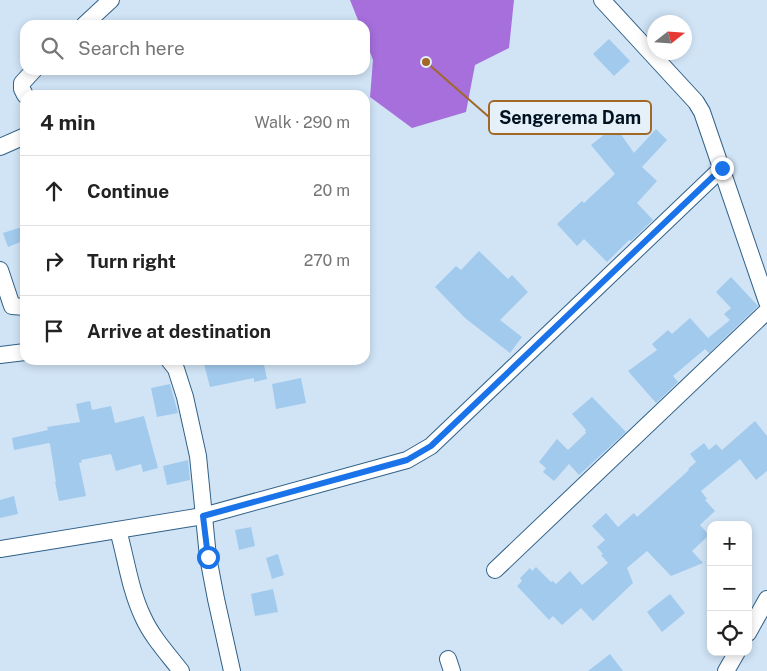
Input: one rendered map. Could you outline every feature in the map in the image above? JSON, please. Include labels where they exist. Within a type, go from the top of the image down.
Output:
[{"type":"street","points":[[90,20],[112,0]]},
{"type":"street","points":[[602,0],[696,102],[708,126],[767,302]]},
{"type":"street","points":[[22,90],[22,83],[29,75]]},
{"type":"street","points":[[0,148],[20,138]]},
{"type":"street","points":[[5,545],[118,530],[203,516],[407,460],[431,446],[722,168]]},
{"type":"street","points":[[0,270],[12,306],[20,307]]},
{"type":"street","points":[[495,570],[767,311]]},
{"type":"street","points":[[0,355],[20,353]]},
{"type":"street","points":[[172,365],[185,397],[198,456],[203,516],[216,600],[232,671]]},
{"type":"street","points":[[118,530],[137,604],[143,618],[154,636],[181,671]]},
{"type":"street","points":[[752,626],[767,599]]},
{"type":"street","points":[[726,671],[735,656]]},
{"type":"shaded area","points":[[350,0],[514,0],[509,48],[475,65],[466,112],[412,128],[370,97],[373,60],[370,52],[370,20],[358,20]]},
{"type":"building","points":[[609,39],[630,61],[614,76],[593,54]]},
{"type":"building","points":[[615,126],[634,153],[656,129],[667,140],[642,167],[657,181],[637,203],[653,220],[607,262],[584,239],[577,246],[557,224],[582,201],[584,203],[615,174],[591,145]]},
{"type":"building","points":[[20,228],[20,242],[8,247],[3,233]]},
{"type":"building","points":[[479,251],[508,279],[512,275],[528,292],[500,320],[522,337],[510,353],[465,318],[435,287],[456,266],[461,270]]},
{"type":"building","points":[[731,277],[758,306],[709,353],[705,349],[673,376],[678,382],[656,403],[628,371],[657,350],[652,344],[668,330],[672,334],[690,318],[708,338],[730,320],[724,314],[731,308],[716,292]]},
{"type":"building","points":[[204,365],[264,365],[267,379],[254,382],[254,378],[210,387]]},
{"type":"building","points":[[301,378],[306,403],[276,409],[272,384]]},
{"type":"building","points":[[170,384],[178,413],[157,417],[151,388]]},
{"type":"building","points":[[592,397],[626,432],[579,475],[569,464],[554,481],[543,472],[546,468],[539,462],[557,439],[568,450],[586,433],[586,430],[572,414]]},
{"type":"building","points":[[90,401],[92,410],[111,406],[115,423],[144,416],[158,468],[143,472],[141,464],[116,471],[111,454],[81,460],[82,462],[79,463],[86,496],[59,501],[50,444],[14,450],[12,438],[48,430],[47,427],[80,422],[76,404]]},
{"type":"building","points":[[755,421],[767,436],[767,471],[756,480],[740,459],[701,491],[707,499],[705,500],[715,511],[700,525],[707,533],[707,537],[692,551],[703,563],[671,576],[647,551],[627,568],[633,583],[593,621],[581,608],[562,625],[553,616],[549,620],[517,586],[522,581],[520,578],[530,568],[532,571],[536,567],[551,582],[553,581],[556,584],[570,571],[582,585],[608,563],[597,547],[605,540],[592,526],[606,513],[618,527],[634,513],[637,517],[689,470],[696,462],[690,454],[704,443],[709,450],[716,444],[722,450]]},
{"type":"building","points":[[188,460],[190,480],[167,485],[163,466]]},
{"type":"building","points":[[14,496],[18,514],[0,518],[0,500]]},
{"type":"building","points":[[251,527],[255,546],[239,550],[235,530]]},
{"type":"building","points":[[278,554],[284,575],[272,579],[266,558]]},
{"type":"building","points":[[273,589],[278,612],[255,616],[251,594]]},
{"type":"building","points":[[670,594],[685,613],[662,632],[647,612]]},
{"type":"building","points":[[610,654],[623,671],[588,671]]},
{"type":"place","name":"Sengerema Dam","points":[[426,62]]},
{"type":"route","points":[[208,557],[203,516],[407,460],[431,446],[722,168]]}]
